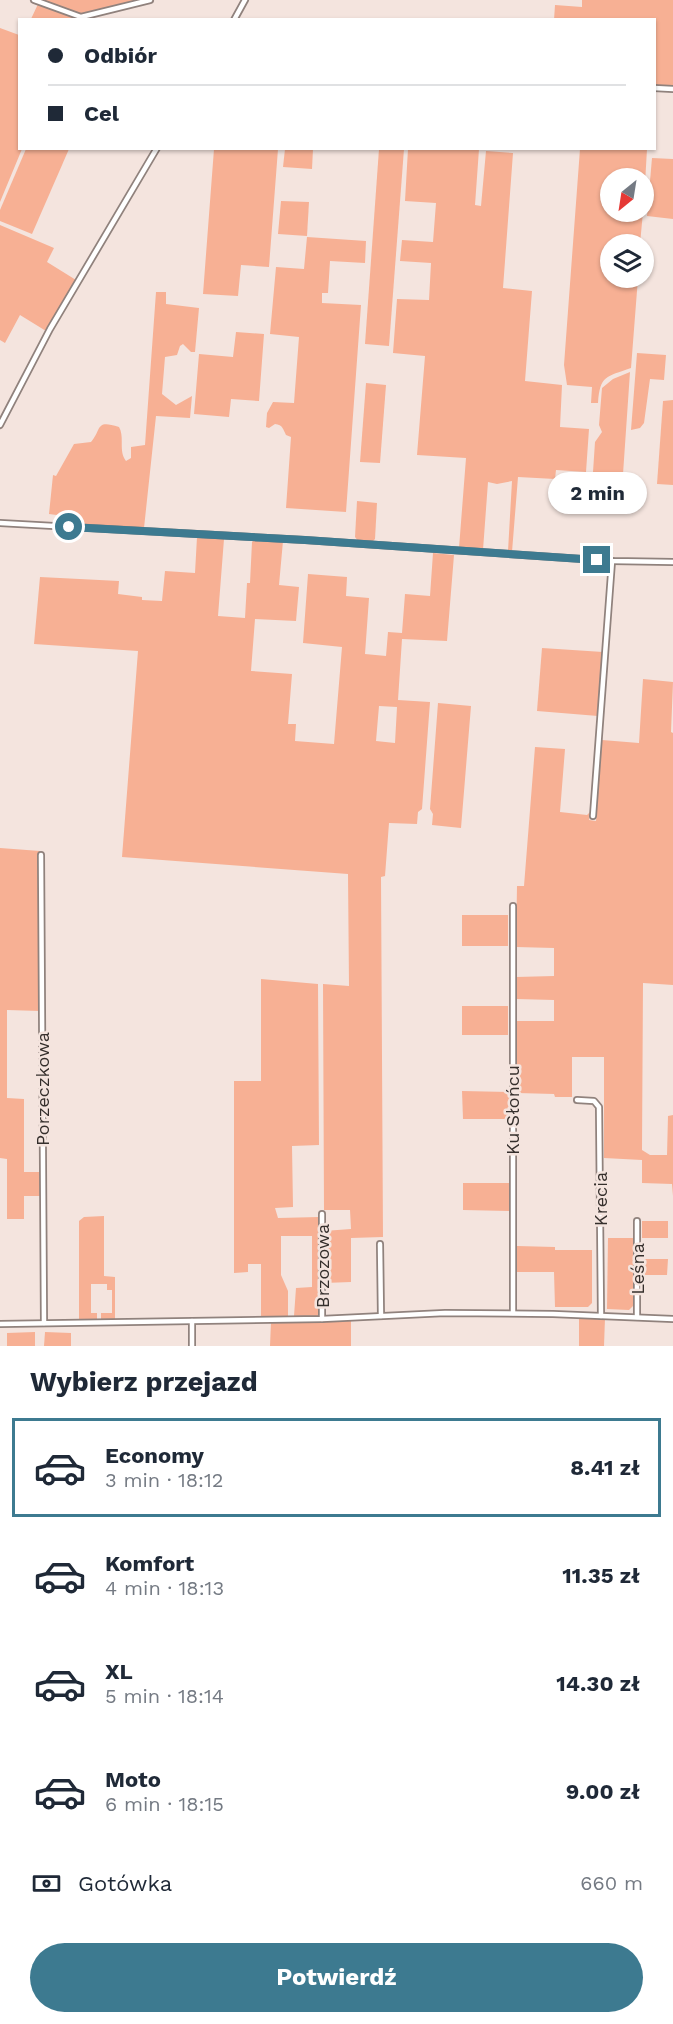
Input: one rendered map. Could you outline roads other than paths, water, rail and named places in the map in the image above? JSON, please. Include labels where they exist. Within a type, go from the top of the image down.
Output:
[{"type":"street","points":[[34,0],[81,17],[150,0]]},
{"type":"street","points":[[235,18],[245,0]]},
{"type":"street","points":[[656,88],[673,89]]},
{"type":"street","points":[[0,425],[50,329],[155,150]]},
{"type":"street","points":[[0,523],[305,540],[612,561],[673,562]]},
{"type":"street","points":[[593,816],[612,561]]},
{"type":"street","name":"Porzeczkowa","points":[[42,855],[44,1323]]},
{"type":"street","name":"Ku Słońcu","points":[[513,906],[513,1313]]},
{"type":"street","name":"Krecia","points":[[577,1100],[594,1101],[599,1107],[601,1316]]},
{"type":"street","name":"Brzozowa","points":[[321,1214],[322,1319]]},
{"type":"street","name":"Leśna","points":[[637,1221],[637,1317]]},
{"type":"street","points":[[380,1244],[381,1316]]},
{"type":"street","points":[[0,1324],[322,1319],[445,1313],[673,1319]]},
{"type":"street","points":[[192,1322],[192,1346]]}]
